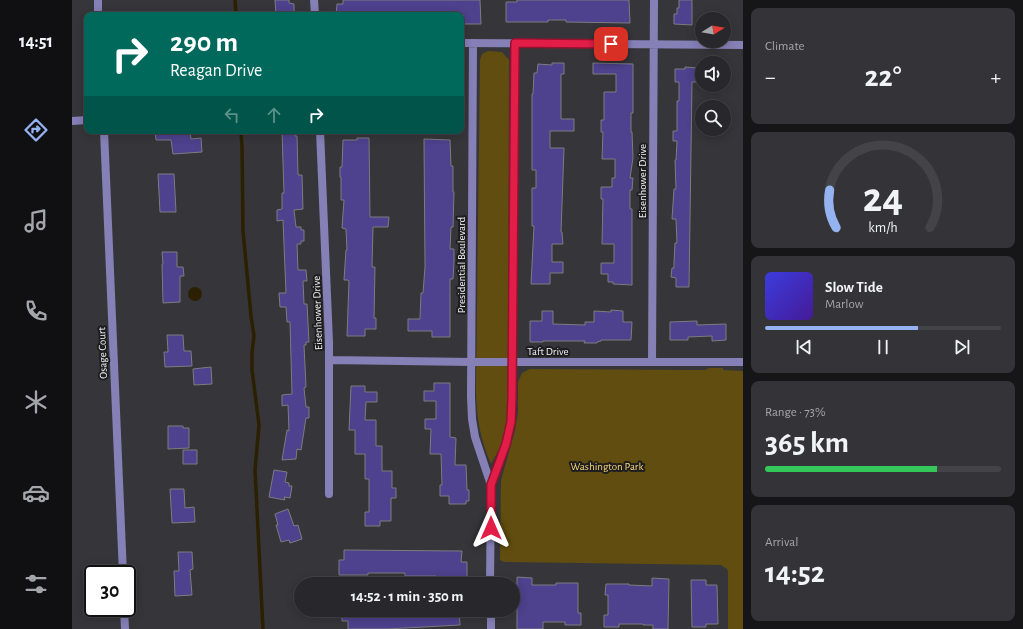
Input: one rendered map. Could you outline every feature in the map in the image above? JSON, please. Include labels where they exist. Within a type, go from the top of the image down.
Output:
[{"type":"street","points":[[98,0],[98,12]]},
{"type":"street","points":[[314,0],[315,12]]},
{"type":"street","name":"Eisenhower Drive","points":[[652,362],[654,0]]},
{"type":"street","points":[[464,43],[743,45]]},
{"type":"street","name":"Presidential Boulevard","points":[[473,43],[472,419],[475,437],[491,485],[490,577]]},
{"type":"street","name":"Presidential Boulevard","points":[[491,485],[506,444],[511,422],[515,43]]},
{"type":"street","points":[[72,121],[84,120]]},
{"type":"street","name":"Osage Court","points":[[104,134],[123,565]]},
{"type":"street","name":"Eisenhower Drive","points":[[320,134],[330,360],[329,494]]},
{"type":"street","name":"Taft Drive","points":[[330,360],[472,362],[743,362]]},
{"type":"street","points":[[124,617],[125,629]]},
{"type":"street","points":[[490,617],[491,629]]},
{"type":"green space","points":[[488,51],[502,52],[509,60],[507,424],[502,444],[491,464],[480,429],[476,391],[480,60],[482,54]]},
{"type":"green space","name":"Washington Park","points":[[709,368],[723,368],[723,370],[743,371],[743,629],[728,629],[728,572],[727,569],[721,565],[504,562],[500,560],[501,480],[515,431],[518,412],[518,382],[522,373],[530,369],[705,370]]},
{"type":"shaded area","points":[[195,287],[200,289],[202,294],[200,299],[195,301],[190,299],[188,294],[190,289]]},
{"type":"building","points":[[275,0],[289,0],[289,3],[294,4],[294,12],[276,12]]},
{"type":"building","points":[[343,0],[480,0],[481,24],[464,24],[464,12],[336,12],[337,4],[343,4]]},
{"type":"building","points":[[517,0],[629,0],[630,23],[566,22],[566,20],[548,20],[548,22],[506,22],[506,2],[517,2]]},
{"type":"building","points":[[679,0],[692,0],[692,25],[674,24],[674,14],[677,14]]},
{"type":"building","points":[[552,63],[564,63],[564,74],[561,74],[561,119],[574,119],[574,131],[550,131],[550,148],[564,148],[561,232],[563,244],[552,244],[552,262],[563,262],[563,273],[550,273],[550,284],[531,284],[534,226],[532,226],[532,188],[536,188],[536,170],[532,170],[532,94],[534,73],[537,73],[538,64],[552,65]]},
{"type":"building","points":[[593,63],[633,64],[633,113],[631,113],[631,132],[633,158],[630,178],[633,178],[632,190],[630,190],[630,209],[632,209],[632,285],[613,284],[613,282],[608,282],[608,274],[601,274],[601,263],[614,263],[614,244],[602,244],[603,199],[601,199],[601,187],[612,187],[612,178],[615,178],[615,159],[602,159],[603,132],[601,132],[601,120],[604,120],[604,92],[616,92],[616,74],[593,74]]},
{"type":"building","points":[[685,67],[695,68],[695,82],[692,82],[689,287],[676,287],[676,278],[671,277],[672,268],[674,268],[675,243],[677,243],[676,219],[672,219],[674,189],[676,189],[675,160],[677,142],[673,141],[673,131],[677,131],[677,101],[679,101],[679,82],[675,82],[675,69],[685,69]]},
{"type":"building","points":[[155,134],[190,134],[191,139],[201,138],[202,152],[173,154],[171,140],[156,140]]},
{"type":"building","points":[[282,134],[295,134],[295,136],[297,136],[298,175],[302,175],[303,209],[294,210],[296,227],[301,227],[301,230],[304,230],[304,241],[301,241],[301,244],[297,244],[298,270],[306,270],[307,281],[303,281],[304,304],[307,304],[309,342],[306,342],[306,345],[304,345],[306,387],[304,388],[306,407],[309,407],[309,418],[306,418],[301,450],[297,449],[296,459],[282,460],[287,430],[289,431],[288,405],[282,406],[282,395],[292,394],[290,322],[287,322],[286,307],[280,307],[279,293],[286,293],[283,220],[277,221],[277,210],[282,209],[282,193],[284,193]]},
{"type":"building","points":[[357,138],[369,138],[370,217],[389,217],[388,227],[373,227],[372,267],[375,267],[374,318],[376,318],[376,329],[365,329],[365,336],[347,336],[349,281],[344,280],[347,250],[346,229],[342,228],[344,200],[341,200],[340,167],[342,167],[343,140],[357,140]]},
{"type":"building","points":[[424,139],[450,140],[454,192],[453,227],[451,227],[450,249],[454,249],[454,262],[453,279],[450,279],[450,337],[432,337],[432,331],[408,331],[408,319],[420,319],[421,293],[423,293],[425,267]]},
{"type":"building","points":[[158,174],[174,174],[176,212],[160,212]]},
{"type":"building","points":[[162,252],[177,252],[177,267],[183,267],[184,276],[180,276],[180,302],[163,303]]},
{"type":"building","points":[[611,310],[623,311],[623,322],[632,322],[631,340],[601,340],[597,343],[584,343],[585,341],[530,342],[530,321],[542,321],[542,311],[553,311],[553,324],[585,325],[585,322],[594,322],[594,311],[611,312]]},
{"type":"building","points":[[697,321],[697,325],[726,324],[726,340],[712,341],[712,336],[688,337],[688,340],[670,340],[670,322]]},
{"type":"building","points":[[167,335],[183,335],[184,351],[191,351],[192,366],[165,367],[164,352],[168,352]]},
{"type":"building","points":[[211,367],[212,384],[194,385],[193,369]]},
{"type":"building","points":[[434,383],[450,383],[450,437],[456,438],[455,465],[466,465],[469,501],[466,501],[466,504],[449,504],[449,496],[440,496],[440,485],[442,485],[441,454],[430,454],[431,429],[425,429],[425,419],[436,419],[436,401],[424,401],[424,391],[434,391]]},
{"type":"building","points":[[351,386],[365,386],[365,392],[377,392],[377,402],[366,402],[365,420],[376,420],[376,446],[382,446],[382,471],[392,471],[392,488],[396,488],[396,498],[391,498],[391,521],[380,521],[380,526],[365,526],[365,512],[369,512],[369,479],[365,479],[365,454],[355,454],[355,430],[349,430]]},
{"type":"building","points":[[168,426],[183,426],[183,428],[189,428],[189,448],[168,449]]},
{"type":"building","points":[[183,450],[197,450],[197,464],[183,464]]},
{"type":"building","points":[[274,470],[287,472],[285,482],[289,483],[289,486],[292,486],[290,498],[284,497],[285,500],[269,497]]},
{"type":"building","points":[[170,489],[184,489],[185,508],[194,507],[195,522],[172,523]]},
{"type":"building","points":[[288,509],[294,526],[298,525],[302,539],[290,543],[289,540],[281,542],[276,525],[278,525],[275,514]]},
{"type":"building","points":[[344,550],[462,551],[461,562],[467,562],[467,577],[405,576],[405,573],[339,575],[339,560],[344,560]]},
{"type":"building","points":[[178,552],[192,552],[193,569],[190,570],[192,595],[175,596],[174,571],[179,571]]},
{"type":"building","points":[[520,577],[532,578],[532,585],[578,583],[578,613],[581,613],[581,625],[565,625],[565,622],[543,622],[543,629],[517,629],[517,617],[520,617]]},
{"type":"building","points":[[652,578],[669,579],[668,629],[653,629],[653,625],[643,624],[619,624],[619,627],[604,627],[604,615],[608,615],[608,595],[605,595],[606,584],[652,586]]},
{"type":"building","points":[[691,580],[706,580],[706,585],[717,585],[718,624],[706,624],[706,627],[692,627]]},
{"type":"building","points":[[342,617],[459,617],[460,625],[387,629],[348,629],[348,621],[342,621]]},
{"type":"waterway","points":[[235,0],[236,12]]},
{"type":"waterway","points":[[241,134],[243,231],[254,336],[252,370],[259,425],[255,470],[263,629]]},
{"type":"route","points":[[491,528],[491,485],[506,444],[511,422],[514,252],[515,43],[611,44]]}]
